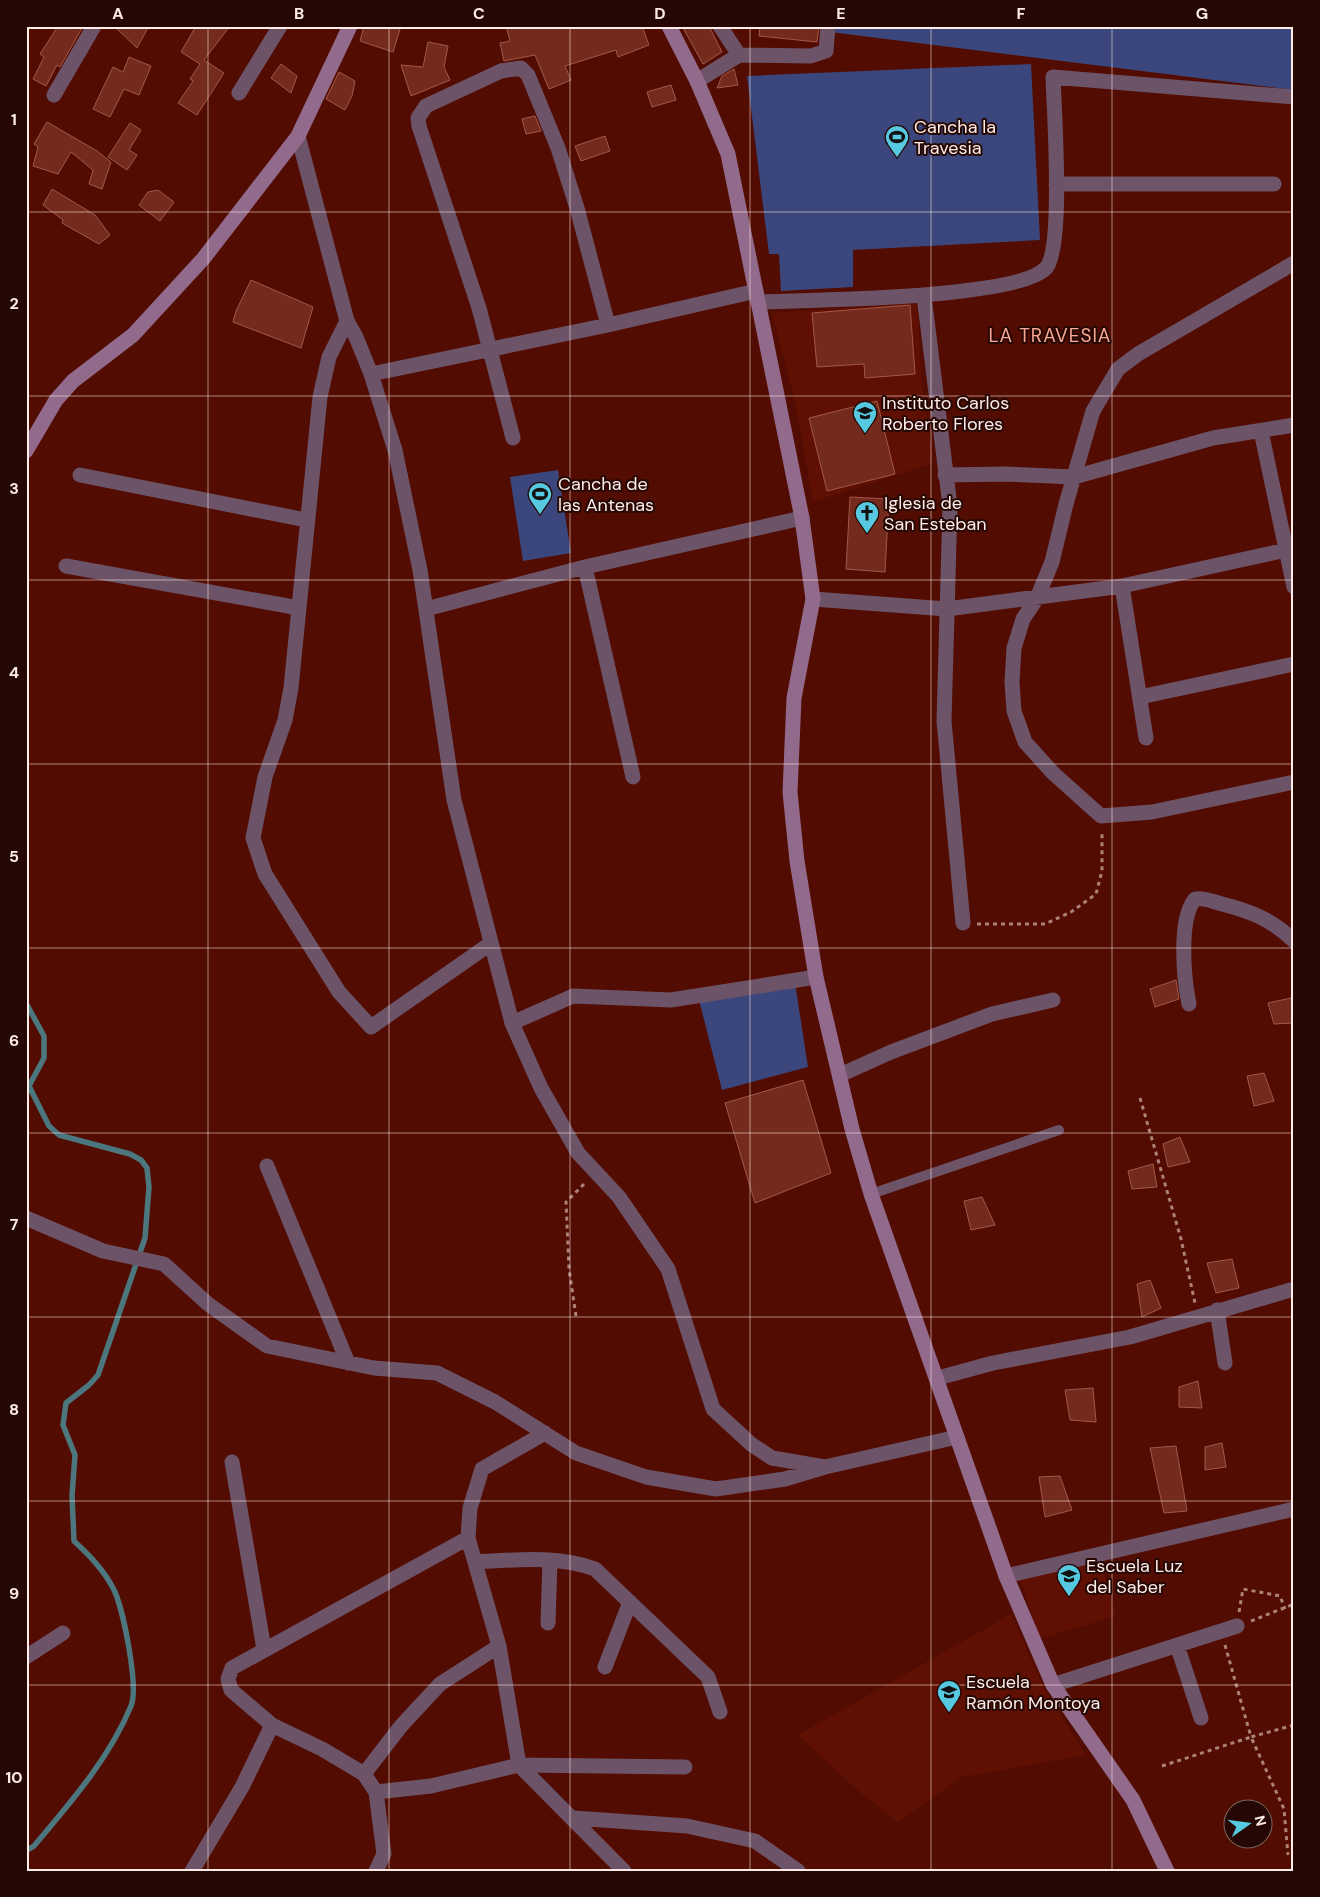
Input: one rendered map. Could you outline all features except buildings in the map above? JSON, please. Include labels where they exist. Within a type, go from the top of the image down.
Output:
[{"type":"street","points":[[54,95],[92,28],[91,26]]},
{"type":"street","points":[[240,93],[280,26]]},
{"type":"street","points":[[26,451],[56,400],[73,381],[128,339],[146,321],[203,258],[298,136],[350,26]]},
{"type":"street","points":[[669,26],[697,81],[728,154],[802,518],[813,599],[794,698],[790,792],[797,860],[816,977],[852,1129],[871,1194],[938,1378],[1006,1576],[1053,1685],[1133,1800],[1167,1871]]},
{"type":"street","points":[[720,26],[739,56]]},
{"type":"street","points":[[697,81],[739,56],[811,56],[826,51],[828,26]]},
{"type":"street","points":[[513,438],[491,349],[418,118],[426,106],[501,71],[515,67],[521,68],[528,76],[558,148],[577,208],[608,325]]},
{"type":"street","points":[[371,374],[757,296],[924,296],[1026,280],[1046,268],[1054,250],[1056,184],[1053,77],[1294,97]]},
{"type":"street","points":[[298,136],[347,321],[356,337],[371,374],[395,450],[426,609],[454,800],[512,1023],[541,1088],[578,1153],[619,1196],[668,1269],[713,1409],[751,1444],[772,1458],[825,1467]]},
{"type":"street","points":[[1056,184],[1274,184]]},
{"type":"street","points":[[1294,263],[1158,340],[1118,369],[1093,410],[1052,562],[1037,598],[1022,619],[1014,648],[1012,682],[1014,711],[1026,742],[1053,773],[1101,816],[1152,812],[1294,782]]},
{"type":"street","points":[[924,296],[950,506],[944,721],[963,922]]},
{"type":"street","points":[[347,321],[329,358],[320,397],[306,520],[299,608],[285,720],[265,777],[253,838],[265,874],[339,992],[371,1027],[490,944]]},
{"type":"street","points":[[945,475],[1006,474],[1074,477],[1213,438],[1294,425]]},
{"type":"street","points":[[1260,431],[1294,587]]},
{"type":"street","points":[[80,475],[306,520]]},
{"type":"street","points":[[426,609],[585,567],[802,518]]},
{"type":"street","points":[[813,599],[947,609],[1122,586],[1286,550]]},
{"type":"street","points":[[66,566],[299,608]]},
{"type":"street","points":[[585,567],[633,777]]},
{"type":"street","points":[[1122,586],[1146,738]]},
{"type":"street","points":[[1140,697],[1294,664]]},
{"type":"street","points":[[1189,1004],[1184,979],[1184,938],[1191,904],[1195,900],[1210,901],[1263,917],[1282,929],[1294,941]]},
{"type":"street","points":[[512,1023],[573,996],[671,1000],[816,977]]},
{"type":"street","points":[[840,1074],[891,1052],[992,1014],[1053,1000]]},
{"type":"street","points":[[267,1166],[348,1363]]},
{"type":"street","points":[[26,1218],[103,1251],[164,1264],[208,1304],[267,1346],[348,1363],[437,1373],[495,1402],[576,1453],[646,1477],[716,1489],[785,1479],[825,1467],[957,1437]]},
{"type":"street","points":[[938,1378],[993,1363],[1130,1337],[1294,1289]]},
{"type":"street","points":[[1218,1310],[1225,1363]]},
{"type":"street","points":[[545,1433],[482,1469],[470,1508],[468,1538],[499,1646],[520,1765],[624,1871]]},
{"type":"street","points":[[232,1462],[264,1649]]},
{"type":"street","points":[[1006,1576],[1294,1510]]},
{"type":"street","points":[[376,1871],[384,1854],[376,1792],[364,1774],[322,1749],[272,1725],[231,1690],[228,1679],[232,1668],[264,1649],[468,1538]]},
{"type":"street","points":[[475,1562],[550,1560],[576,1562],[595,1569],[708,1677],[720,1712]]},
{"type":"street","points":[[548,1623],[550,1560]]},
{"type":"street","points":[[606,1667],[630,1602]]},
{"type":"street","points":[[1053,1685],[1237,1626]]},
{"type":"street","points":[[28,1653],[62,1633]]},
{"type":"street","points":[[1177,1644],[1201,1718]]},
{"type":"street","points":[[364,1774],[401,1726],[440,1684],[499,1646]]},
{"type":"street","points":[[192,1871],[242,1787],[272,1725]]},
{"type":"street","points":[[376,1792],[431,1786],[520,1765],[685,1767]]},
{"type":"street","points":[[574,1818],[687,1826],[755,1841],[798,1871]]},
{"type":"lane","points":[[871,1194],[1059,1130]]},
{"type":"path","points":[[963,922],[1000,926],[1045,924],[1072,912],[1096,894],[1102,871],[1101,816]]},
{"type":"path","points":[[1140,1098],[1181,1239],[1198,1316]]},
{"type":"path","points":[[576,1316],[570,1269],[566,1202],[596,1172]]},
{"type":"path","points":[[1285,1609],[1280,1596],[1243,1589],[1237,1626],[1285,1609],[1294,1604]]},
{"type":"path","points":[[1221,1630],[1251,1736],[1284,1809],[1288,1855]]},
{"type":"path","points":[[1162,1766],[1251,1736],[1294,1725]]},
{"type":"shaded area","points":[[830,26],[1294,26],[1294,90],[830,32]]},
{"type":"shaded area","name":"Cancha la Travesia","points":[[1031,64],[1040,240],[853,250],[853,287],[781,291],[779,254],[769,254],[747,76]]},
{"type":"shaded area","points":[[917,303],[922,386],[933,463],[813,502],[796,406],[772,313]]},
{"type":"shaded area","name":"Cancha de las Antenas","points":[[558,470],[571,553],[523,561],[510,477]]},
{"type":"shaded area","points":[[795,983],[808,1067],[722,1090],[699,1000]]},
{"type":"shaded area","name":"Escuela Luz del Saber","points":[[1099,1556],[1116,1616],[1039,1639],[1021,1579]]},
{"type":"shaded area","name":"Escuela Ramón Montoya","points":[[1011,1614],[1045,1690],[1086,1755],[962,1777],[898,1822],[862,1794],[798,1735]]},
{"type":"waterway","points":[[26,1003],[44,1036],[44,1058],[29,1086],[49,1126],[59,1135],[130,1154],[141,1160],[147,1168],[149,1187],[145,1238],[98,1375],[89,1385],[66,1403],[63,1425],[75,1455],[72,1496],[74,1541],[100,1568],[117,1597],[129,1647],[133,1696],[131,1706],[112,1744],[88,1780],[48,1830],[34,1846],[26,1851]]},
{"type":"place","name":"Cancha la Travesia","points":[[897,158]]},
{"type":"place","name":"Instituto Carlos Roberto Flores","points":[[865,434]]},
{"type":"place","name":"Cancha de las Antenas","points":[[540,515]]},
{"type":"place","name":"Iglesia de San Esteban","points":[[867,534]]},
{"type":"place","name":"Escuela Luz del Saber","points":[[1069,1597]]},
{"type":"place","name":"Escuela Ramón Montoya","points":[[949,1713]]},
{"type":"district","name":"LA TRAVESIA","points":[[1050,335]]}]
